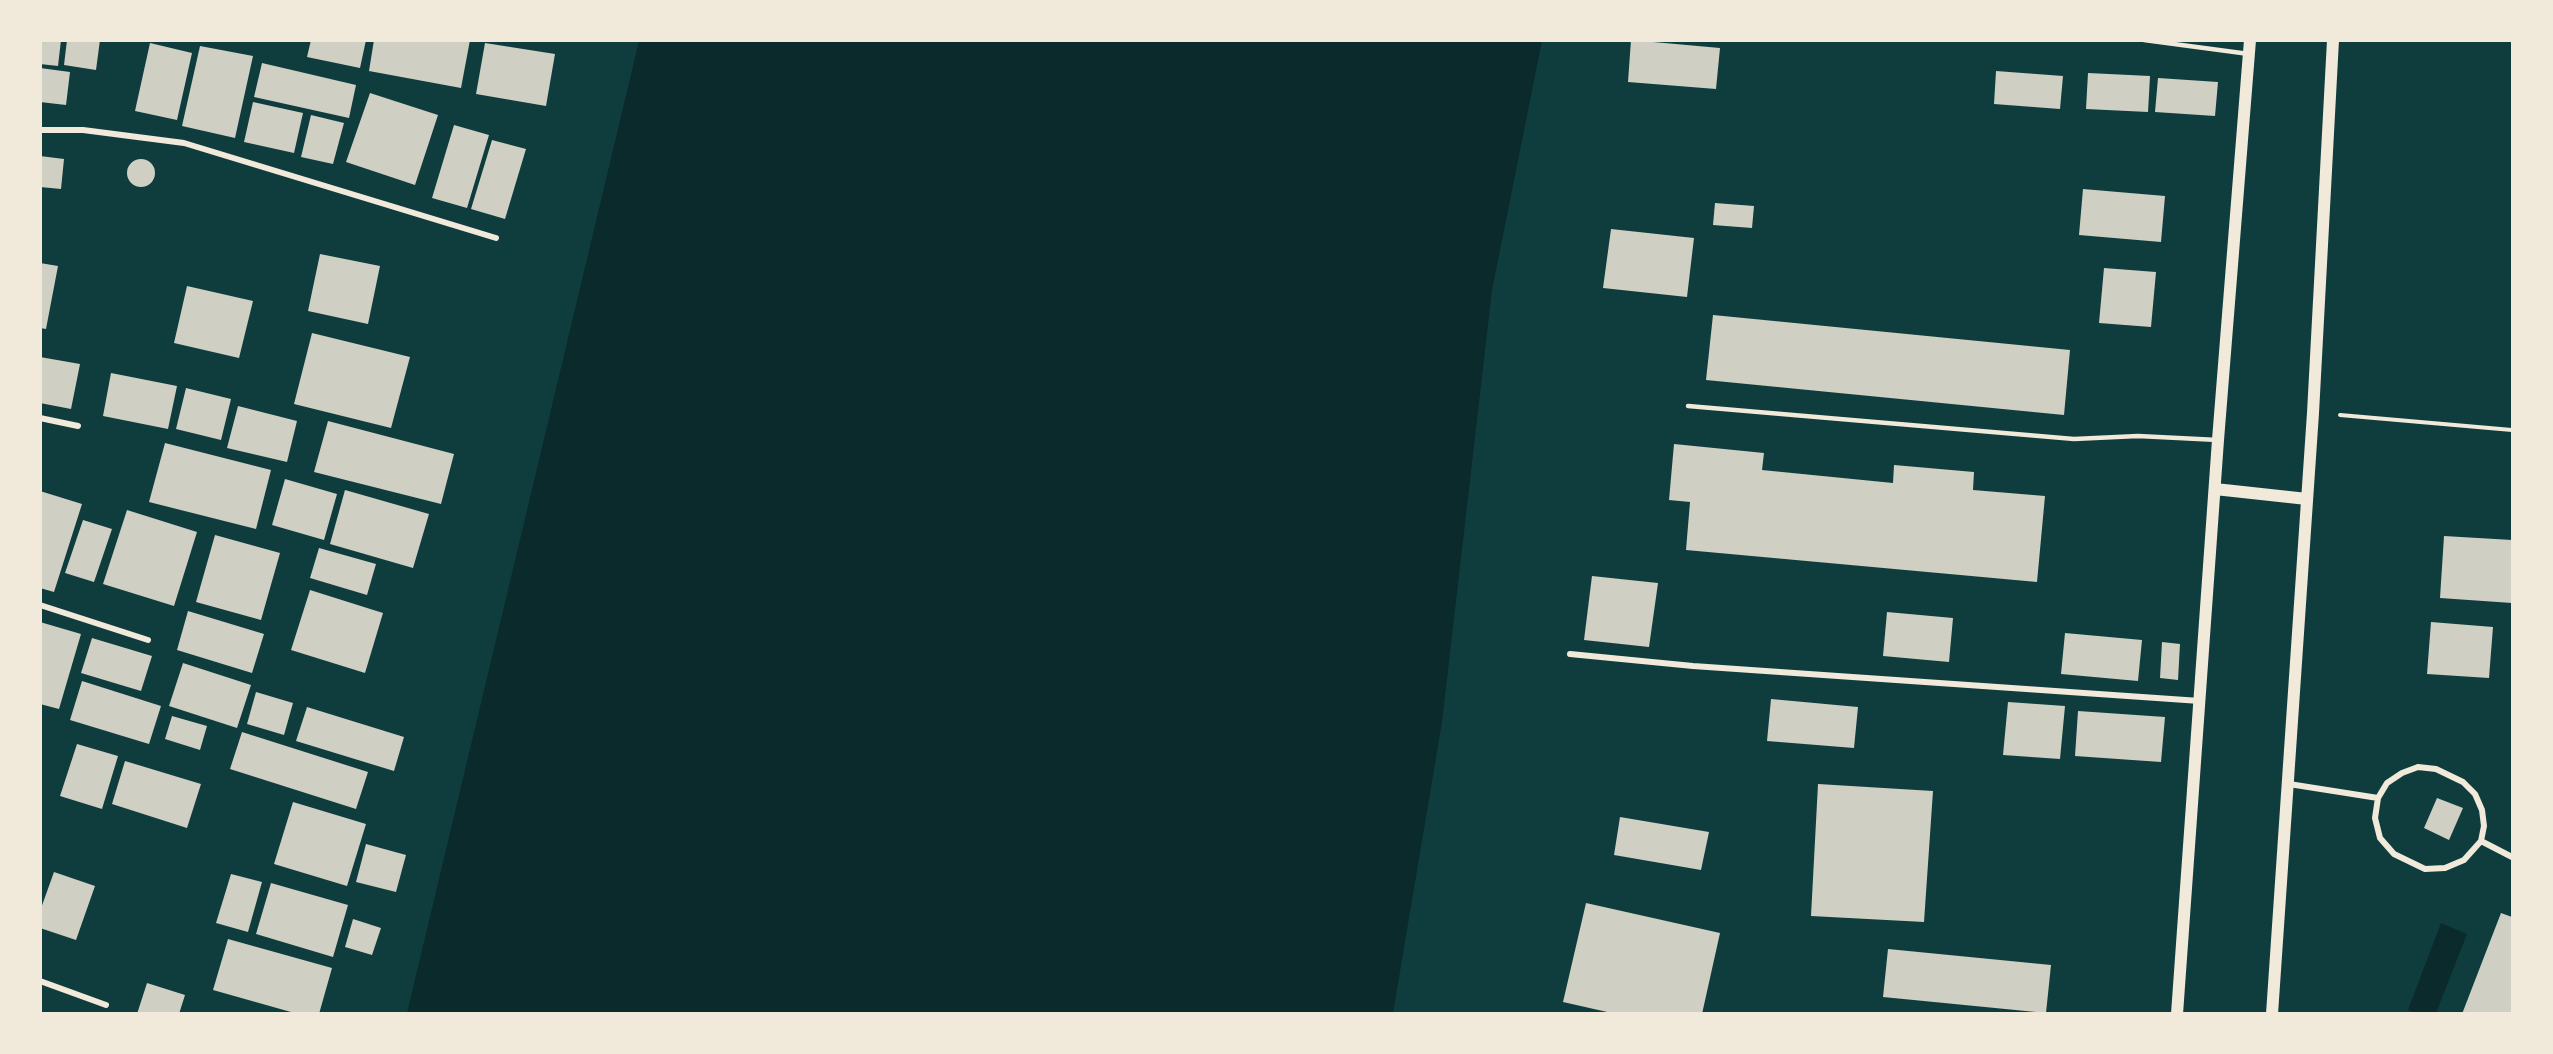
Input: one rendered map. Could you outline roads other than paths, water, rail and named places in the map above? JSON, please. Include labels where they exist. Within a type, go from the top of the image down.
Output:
[{"type":"main road","points":[[2177,1014],[2218,440],[2250,40]]},
{"type":"main road","points":[[2272,1014],[2313,413],[2333,40]]},
{"type":"main road","points":[[2215,489],[2307,499]]},
{"type":"street","points":[[40,130],[83,130],[184,143],[496,238]]},
{"type":"street","points":[[40,418],[78,426]]},
{"type":"street","points":[[40,605],[148,640]]},
{"type":"street","points":[[1570,654],[1705,667],[2200,700]]},
{"type":"street","points":[[2418,767],[2436,769],[2463,782],[2475,794],[2482,810],[2484,826],[2481,840],[2464,860],[2445,868],[2425,869],[2394,854],[2380,838],[2375,818],[2378,798],[2387,783],[2402,773],[2418,767]]},
{"type":"street","points":[[2289,784],[2378,798]]},
{"type":"street","points":[[2481,840],[2512,856]]},
{"type":"street","points":[[40,981],[106,1005]]},
{"type":"lane","points":[[2144,40],[2249,54]]},
{"type":"lane","points":[[1688,406],[2074,439],[2138,436],[2218,440]]},
{"type":"water","points":[[639,41],[1542,41],[1492,290],[1442,722],[1393,1013],[407,1013]]},
{"type":"water","points":[[2441,923],[2467,934],[2436,1013],[2416,1013],[2408,1010]]}]
